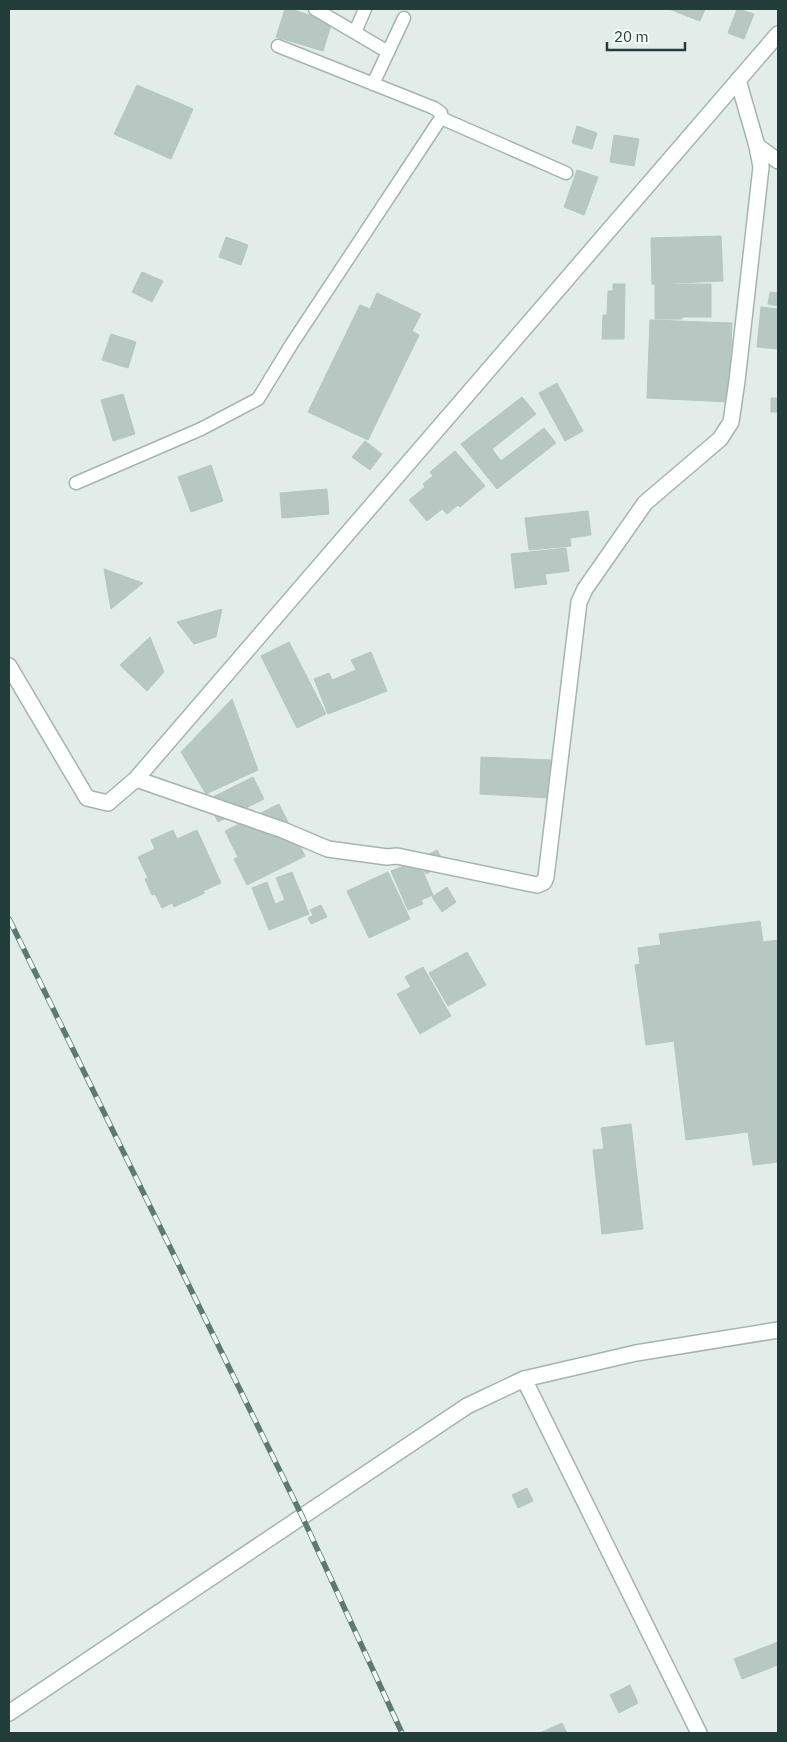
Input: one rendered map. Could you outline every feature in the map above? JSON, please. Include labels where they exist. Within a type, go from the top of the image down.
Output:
[{"type":"street","points":[[9,666],[87,798],[108,803],[136,779],[778,34]]},
{"type":"street","points":[[136,779],[283,830],[328,849],[357,854],[397,856],[537,885],[544,882],[579,602],[585,589],[645,503],[720,438],[731,422],[761,167],[757,146],[738,80]]},
{"type":"street","points":[[757,146],[778,160]]},
{"type":"street","points":[[9,1713],[466,1406],[524,1379],[636,1353],[778,1330]]},
{"type":"street","points":[[524,1379],[699,1733]]},
{"type":"lane","points":[[355,32],[365,9]]},
{"type":"lane","points":[[321,10],[388,52]]},
{"type":"lane","points":[[373,84],[404,18]]},
{"type":"lane","points":[[76,482],[201,429],[258,399],[291,345],[441,118],[441,113],[434,108],[278,46]]},
{"type":"lane","points":[[441,118],[566,173]]},
{"type":"building","points":[[285,9],[332,22],[323,51],[276,37]]},
{"type":"building","points":[[669,9],[705,9],[700,21]]},
{"type":"building","points":[[737,9],[754,14],[744,39],[728,33]]},
{"type":"building","points":[[137,85],[193,109],[171,159],[114,134]]},
{"type":"building","points":[[577,126],[597,133],[592,149],[572,143]]},
{"type":"building","points":[[614,135],[639,139],[634,166],[610,162]]},
{"type":"building","points":[[577,170],[598,177],[584,215],[564,207]]},
{"type":"building","points":[[721,236],[723,281],[652,284],[651,238]]},
{"type":"building","points":[[226,237],[248,245],[241,265],[219,257]]},
{"type":"building","points":[[142,272],[163,281],[152,302],[132,292]]},
{"type":"building","points":[[613,284],[625,284],[624,339],[602,339],[603,315],[607,315],[608,291],[613,291]]},
{"type":"building","points":[[655,284],[711,284],[711,317],[655,319]]},
{"type":"building","points":[[770,292],[778,293],[778,306],[768,304]]},
{"type":"building","points":[[377,293],[421,314],[412,331],[419,335],[368,440],[308,412],[360,305],[370,309]]},
{"type":"building","points":[[761,307],[778,309],[778,349],[757,347]]},
{"type":"building","points":[[650,320],[732,323],[729,402],[647,398]]},
{"type":"building","points":[[111,334],[136,342],[128,368],[102,360]]},
{"type":"building","points":[[557,383],[583,431],[565,441],[539,393]]},
{"type":"building","points":[[123,394],[135,434],[113,441],[101,400]]},
{"type":"building","points":[[522,397],[536,414],[492,449],[501,461],[544,428],[556,443],[497,489],[461,444]]},
{"type":"building","points":[[771,398],[778,398],[778,412],[771,412]]},
{"type":"building","points":[[365,441],[382,454],[370,470],[352,457]]},
{"type":"building","points":[[455,451],[485,486],[460,507],[458,505],[447,514],[442,509],[427,521],[409,500],[425,487],[423,484],[433,476],[430,472]]},
{"type":"building","points":[[211,465],[223,501],[191,512],[178,477]]},
{"type":"building","points":[[327,489],[329,514],[282,518],[280,493]]},
{"type":"building","points":[[588,511],[591,535],[570,538],[571,546],[529,550],[525,518]]},
{"type":"building","points":[[566,548],[569,571],[545,574],[547,584],[515,588],[511,554]]},
{"type":"building","points":[[104,569],[143,583],[111,609]]},
{"type":"building","points":[[222,609],[216,637],[194,644],[177,622]]},
{"type":"building","points":[[150,637],[164,672],[147,691],[120,665]]},
{"type":"building","points":[[289,642],[326,714],[297,728],[261,656]]},
{"type":"building","points":[[371,652],[387,691],[328,714],[314,679],[329,673],[332,680],[356,670],[351,660]]},
{"type":"building","points":[[232,699],[258,770],[206,794],[181,752]]},
{"type":"building","points":[[481,757],[551,760],[550,798],[480,794]]},
{"type":"building","points":[[253,777],[264,799],[218,822],[207,800]]},
{"type":"building","points":[[279,804],[305,856],[247,885],[234,859],[238,857],[225,831]]},
{"type":"building","points":[[173,830],[177,839],[197,830],[221,883],[203,891],[205,893],[174,907],[172,903],[162,908],[155,894],[152,895],[145,879],[148,878],[138,857],[155,849],[151,840]]},
{"type":"building","points":[[437,850],[445,864],[426,874],[418,860]]},
{"type":"building","points":[[418,860],[433,895],[421,900],[423,904],[408,910],[391,871]]},
{"type":"building","points":[[292,872],[309,914],[269,930],[252,888],[267,882],[275,904],[285,900],[276,878]]},
{"type":"building","points":[[388,872],[410,919],[369,938],[347,891]]},
{"type":"building","points":[[447,887],[456,902],[442,912],[432,897]]},
{"type":"building","points":[[321,905],[327,917],[311,924],[308,918],[313,915],[310,910]]},
{"type":"building","points":[[760,921],[763,942],[778,940],[778,1162],[753,1165],[748,1132],[686,1140],[674,1041],[646,1045],[635,965],[640,964],[638,948],[661,945],[659,934]]},
{"type":"building","points":[[467,952],[486,985],[448,1006],[429,973]]},
{"type":"building","points":[[423,967],[451,1016],[420,1034],[397,994],[411,987],[405,977]]},
{"type":"building","points":[[631,1124],[643,1229],[602,1234],[593,1150],[604,1149],[601,1128]]},
{"type":"building","points":[[527,1488],[533,1501],[518,1508],[512,1495]]},
{"type":"building","points":[[778,1642],[778,1665],[742,1679],[734,1659]]},
{"type":"building","points":[[630,1685],[638,1703],[619,1713],[610,1695]]},
{"type":"building","points":[[562,1723],[567,1733],[540,1733]]},
{"type":"railway","points":[[9,919],[302,1516],[402,1733]]}]
